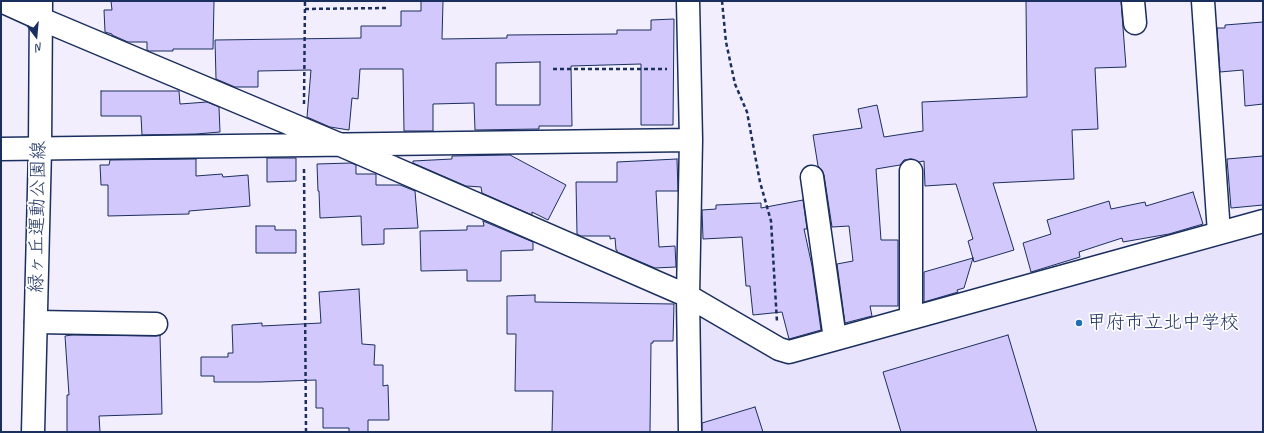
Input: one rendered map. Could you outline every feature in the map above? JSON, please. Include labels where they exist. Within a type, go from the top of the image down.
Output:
[{"type":"street","points":[[1,1],[41,10],[304,138]]},
{"type":"street","points":[[688,1],[691,140],[688,296],[690,432]]},
{"type":"street","points":[[1133,1],[1136,23]]},
{"type":"street","points":[[1203,1],[1219,233]]},
{"type":"street","name":"緑ヶ丘運動公園線","points":[[33,432],[40,149],[41,10]]},
{"type":"street","points":[[1,149],[40,149],[304,138],[343,146],[688,296],[779,349],[789,352],[1263,220]]},
{"type":"street","points":[[343,146],[691,140]]},
{"type":"street","points":[[911,171],[911,318]]},
{"type":"street","points":[[812,177],[834,339]]},
{"type":"street","points":[[36,322],[156,324]]},
{"type":"path","points":[[305,1],[304,138],[306,432]]},
{"type":"path","points":[[722,1],[726,42],[735,84],[747,112],[760,182],[771,221],[779,349]]},
{"type":"path","points":[[305,9],[389,8]]},
{"type":"path","points":[[553,69],[689,69]]},
{"type":"shaded area","name":"甲府市立北中学校","points":[[1263,220],[1263,432],[690,432],[688,296],[779,349]]},
{"type":"building","points":[[111,1],[214,1],[213,49],[173,49],[173,51],[149,51],[147,50],[147,42],[128,42],[105,32],[104,10],[112,10]]},
{"type":"building","points":[[421,1],[443,1],[442,39],[507,38],[507,35],[617,34],[617,30],[651,30],[651,20],[674,19],[673,125],[641,125],[641,64],[571,66],[572,126],[539,126],[539,129],[475,130],[474,103],[433,104],[433,131],[404,131],[403,69],[360,69],[358,99],[352,98],[349,130],[330,127],[307,117],[311,70],[258,71],[258,87],[235,87],[216,79],[215,40],[361,38],[361,26],[401,26],[401,11],[421,11]],"holes":[[[540,62],[540,105],[496,105],[496,63]]]},
{"type":"building","points":[[1026,1],[1121,1],[1126,67],[1095,68],[1098,129],[1072,130],[1074,179],[993,183],[1014,250],[974,262],[968,241],[973,239],[956,184],[925,186],[924,161],[919,162],[911,159],[904,160],[900,165],[876,169],[881,240],[898,240],[898,306],[870,306],[872,316],[845,323],[837,264],[853,261],[849,226],[832,227],[824,175],[818,166],[813,135],[862,128],[858,109],[877,105],[884,137],[923,131],[922,102],[1027,97]]},
{"type":"building","points":[[1263,22],[1263,104],[1245,106],[1243,70],[1220,72],[1217,28],[1225,28],[1225,25]]},
{"type":"building","points":[[101,91],[179,91],[180,104],[207,102],[219,107],[220,132],[142,135],[141,116],[101,116]]},
{"type":"building","points":[[510,155],[566,185],[548,220],[532,212],[532,215],[482,193],[481,187],[466,186],[413,163],[413,161],[452,159],[452,156]]},
{"type":"building","points":[[1263,156],[1263,205],[1231,208],[1227,159]]},
{"type":"building","points":[[267,158],[296,158],[296,181],[267,182]]},
{"type":"building","points":[[196,159],[196,176],[222,174],[223,177],[248,175],[250,206],[189,211],[189,214],[108,216],[108,185],[101,185],[100,165],[109,165],[110,160]]},
{"type":"building","points":[[677,159],[678,191],[656,191],[659,247],[675,246],[676,267],[655,268],[617,252],[615,238],[610,239],[610,236],[581,236],[577,234],[576,182],[617,182],[617,162]]},
{"type":"building","points":[[351,163],[356,165],[356,174],[376,174],[376,185],[400,185],[415,191],[418,228],[384,229],[384,244],[362,245],[361,216],[320,218],[317,164]]},
{"type":"building","points":[[1193,192],[1203,224],[1169,234],[1123,242],[1122,238],[1079,252],[1080,257],[1031,272],[1023,243],[1051,234],[1047,220],[1109,201],[1111,209],[1145,202],[1146,206]]},
{"type":"building","points":[[803,200],[807,229],[804,229],[812,266],[821,330],[789,339],[782,312],[753,315],[750,286],[746,286],[742,237],[703,239],[702,210],[716,209],[716,205],[761,203],[761,208]]},
{"type":"building","points":[[483,221],[533,242],[533,250],[501,251],[501,281],[467,281],[467,270],[421,271],[420,231],[467,230],[467,226],[484,226]]},
{"type":"building","points":[[256,226],[275,226],[275,230],[296,230],[296,253],[256,253]]},
{"type":"building","points":[[973,258],[964,288],[957,290],[958,292],[924,302],[924,272]]},
{"type":"building","points":[[359,289],[362,344],[375,345],[374,365],[383,365],[383,386],[388,385],[389,420],[368,420],[368,432],[349,432],[349,428],[323,428],[323,408],[316,408],[316,380],[214,382],[214,376],[201,376],[201,357],[228,357],[228,353],[233,353],[232,325],[262,323],[262,326],[321,323],[319,292]]},
{"type":"building","points":[[535,295],[535,302],[674,304],[673,341],[653,341],[653,343],[651,343],[650,432],[552,432],[553,391],[515,391],[516,334],[507,334],[507,296]]},
{"type":"building","points":[[160,335],[162,414],[99,416],[100,432],[67,432],[67,395],[69,395],[65,336]]},
{"type":"building","points":[[1008,335],[1037,432],[901,432],[883,372]]},
{"type":"building","points":[[755,407],[763,432],[702,432],[702,423]]},
{"type":"place","name":"甲府市立北中学校","points":[[1079,323]]}]
